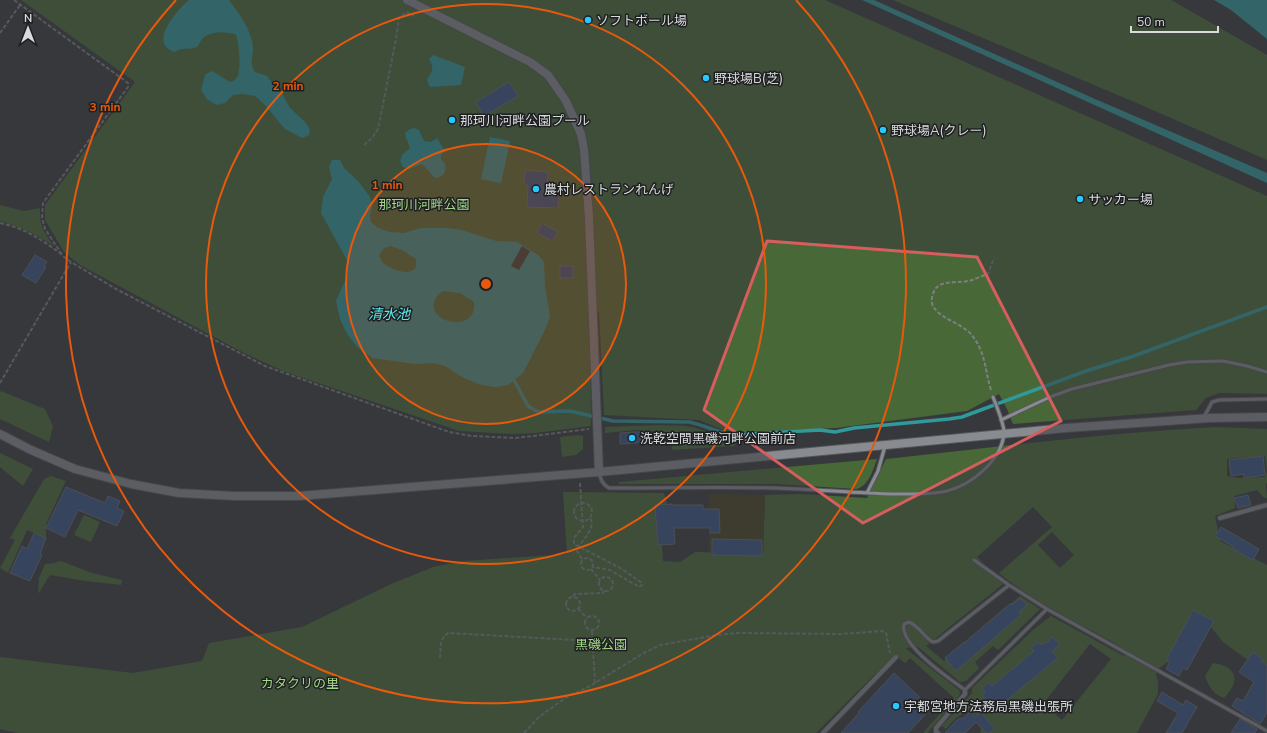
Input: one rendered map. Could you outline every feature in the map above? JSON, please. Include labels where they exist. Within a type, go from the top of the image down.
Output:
[{"type":"street","points":[[407,0],[530,62],[548,75],[566,100],[581,134],[584,149],[589,226],[599,472]]},
{"type":"street","points":[[0,434],[30,450],[75,469],[131,484],[179,493],[234,496],[299,496],[580,474],[1004,434],[1203,418],[1267,417]]},
{"type":"street","points":[[1220,518],[1267,505]]},
{"type":"street","points":[[823,733],[896,657]]},
{"type":"street","points":[[938,733],[936,732],[936,728],[966,694],[965,690]]},
{"type":"lane","points":[[1000,420],[1050,397],[1072,389],[1169,365],[1187,362],[1223,361],[1267,372]]},
{"type":"lane","points":[[599,472],[603,485],[609,488],[776,488],[919,494],[947,491],[969,482],[985,469],[993,461],[1000,447],[1004,434],[993,397]]},
{"type":"lane","points":[[1203,418],[1212,402],[1219,400],[1267,398]]},
{"type":"lane","points":[[867,493],[878,471],[886,445]]},
{"type":"lane","points":[[974,560],[1009,585],[1047,609],[1266,730],[1267,724]]},
{"type":"lane","points":[[1009,585],[938,641],[933,642],[928,639],[914,624],[909,622],[904,624],[903,629],[906,638],[915,650],[965,690],[1047,609]]},
{"type":"path","points":[[14,0],[128,83],[128,87],[43,203],[42,218],[45,229],[63,256]]},
{"type":"path","points":[[0,33],[21,5]]},
{"type":"path","points":[[364,145],[372,138],[378,129],[399,18]]},
{"type":"path","points":[[0,223],[10,225],[38,237],[71,262],[116,288],[265,366],[449,432],[472,436],[516,438],[598,428]]},
{"type":"path","points":[[993,397],[982,350],[973,336],[962,326],[934,309],[932,303],[934,291],[939,286],[943,284],[968,281],[988,274],[994,258]]},
{"type":"path","points":[[0,383],[71,262]]},
{"type":"path","points":[[580,474],[583,527],[574,538],[574,544],[622,569],[642,583],[642,585],[639,588],[610,570],[593,566]]},
{"type":"path","points":[[582,503],[575,508],[575,514],[581,520],[590,518]]},
{"type":"path","points":[[582,503],[587,504],[591,508],[592,513],[590,518],[592,521],[591,527],[578,548],[582,559],[580,564],[581,568],[587,571],[593,566]]},
{"type":"path","points":[[582,559],[588,558],[591,560],[593,566]]},
{"type":"path","points":[[591,569],[600,580],[599,586],[604,591]]},
{"type":"path","points":[[578,609],[571,611],[566,606],[567,600],[575,594],[603,593],[604,591],[611,589],[613,583],[608,577],[604,577],[600,580]]},
{"type":"path","points":[[573,596],[578,598],[580,602],[578,609]]},
{"type":"path","points":[[578,609],[587,618]]},
{"type":"path","points":[[587,618],[594,617],[599,622],[598,627],[592,631]]},
{"type":"path","points":[[587,618],[584,621],[585,626],[588,630],[592,631]]},
{"type":"path","points":[[592,631],[595,683]]},
{"type":"path","points":[[524,733],[539,718],[565,698],[595,683],[642,654],[660,645],[717,635],[738,633],[842,634],[882,631],[886,633],[888,638],[892,661]]},
{"type":"path","points":[[440,658],[441,641],[448,633],[593,641]]},
{"type":"highlighted area","points":[[767,241],[977,257],[1061,421],[863,523],[704,410]]},
{"type":"green space","name":"那珂川河畔公園","points":[[21,0],[825,0],[1267,196],[1267,394],[1219,393],[1206,398],[1196,410],[1013,424],[999,394],[967,411],[836,428],[745,432],[726,431],[699,420],[604,415],[599,311],[590,326],[591,426],[535,433],[512,434],[459,431],[283,371],[244,353],[80,265],[64,252],[45,220],[45,205],[135,82]]},
{"type":"green space","points":[[893,0],[1173,1],[1267,55],[1267,160],[1139,104]]},
{"type":"green space","points":[[0,205],[24,211],[40,208],[41,225],[55,247],[29,232],[0,221]]},
{"type":"green space","points":[[1,391],[45,409],[53,426],[49,442],[0,419]]},
{"type":"green space","points":[[659,425],[694,427],[736,445],[672,450],[670,432],[636,430],[605,433],[605,427]]},
{"type":"green space","points":[[1215,427],[1267,429],[1267,471],[1267,483],[1266,484],[1267,498],[1264,498],[1257,490],[1234,496],[1235,508],[1215,516],[1220,541],[1267,565],[1267,671],[1242,656],[1223,642],[1207,622],[1193,616],[1168,662],[1159,668],[1156,673],[1158,694],[1137,733],[980,733],[982,723],[968,710],[955,719],[946,729],[942,726],[972,693],[972,688],[1034,629],[1051,616],[1124,656],[1128,652],[1037,600],[999,573],[1052,527],[1033,507],[977,557],[1003,584],[926,646],[944,661],[1020,596],[1040,609],[998,650],[993,646],[975,662],[979,668],[966,681],[960,682],[918,647],[905,648],[959,690],[960,693],[928,732],[929,733],[923,733],[954,698],[910,658],[905,663],[896,656],[872,677],[816,733],[18,733],[0,729],[0,657],[133,673],[202,661],[209,643],[302,627],[391,584],[433,567],[463,561],[567,554],[563,492],[664,493],[667,504],[655,505],[658,545],[662,545],[663,561],[680,562],[695,552],[763,553],[765,495],[801,494],[867,498],[886,459],[1050,441]],"holes":[[[1265,456],[1267,471],[1265,477],[1239,478],[1227,476],[1227,459]],[[1052,532],[1074,555],[1060,568],[1038,545]],[[1090,644],[1111,659],[1062,720],[1043,704]]]},
{"type":"green space","points":[[583,436],[583,449],[576,455],[562,457],[560,437]]},
{"type":"green space","points":[[0,453],[33,469],[23,486],[0,467]]},
{"type":"green space","points":[[877,459],[868,481],[857,489],[776,484],[619,484],[619,482]]},
{"type":"green space","points":[[51,476],[66,481],[46,524],[46,538],[27,530],[8,573],[0,568],[15,540],[10,538],[44,479]]},
{"type":"green space","points":[[84,515],[100,522],[91,542],[74,535]]},
{"type":"green space","points":[[61,561],[92,573],[122,580],[121,585],[50,575],[38,594],[39,578],[45,564]]},
{"type":"green space","points":[[1213,663],[1227,667],[1234,675],[1233,686],[1224,698],[1212,690],[1205,676]]},
{"type":"sand","points":[[709,494],[765,495],[763,553],[709,553]]},
{"type":"water","points":[[189,0],[229,0],[248,29],[253,48],[253,69],[255,72],[267,76],[283,95],[290,108],[306,123],[310,130],[309,135],[302,138],[285,129],[264,104],[255,96],[243,94],[233,95],[225,103],[216,105],[207,99],[201,90],[205,75],[211,71],[231,82],[237,78],[239,71],[238,44],[236,35],[219,32],[205,36],[198,46],[194,48],[177,50],[175,52],[167,48],[164,42],[164,35],[167,27],[178,11]]},
{"type":"water","points":[[862,0],[874,0],[1095,99],[1267,173],[1267,183]]},
{"type":"water","points":[[1214,0],[1267,0],[1267,39],[1231,10]]},
{"type":"water","points":[[433,55],[465,67],[461,85],[430,87],[427,80],[432,70],[432,65],[429,59]]},
{"type":"water","points":[[415,128],[419,130],[424,141],[431,142],[437,138],[445,151],[441,155],[441,160],[445,164],[444,174],[435,178],[422,164],[409,169],[403,167],[400,161],[402,155],[410,148],[405,133],[410,129]]},
{"type":"water","points":[[490,137],[510,141],[501,183],[481,179]]},
{"type":"water","name":"清水池","points":[[332,160],[340,160],[344,168],[358,181],[370,197],[372,207],[370,215],[371,222],[378,228],[389,232],[404,233],[421,228],[447,228],[462,230],[496,241],[517,242],[538,255],[544,262],[545,286],[550,317],[523,373],[508,385],[495,387],[478,384],[462,377],[445,366],[433,363],[415,364],[373,358],[357,347],[346,332],[340,319],[336,301],[348,276],[348,262],[321,213],[323,197],[332,179],[329,167]],"holes":[[[391,246],[402,250],[416,259],[416,266],[414,270],[404,272],[391,268],[382,262],[379,256],[381,252],[385,248]],[[443,291],[460,293],[474,302],[473,312],[469,318],[454,322],[439,316],[434,310],[434,303],[437,296]]]},
{"type":"pier","points":[[522,246],[530,251],[519,270],[511,266]]},
{"type":"building","points":[[509,82],[518,96],[484,116],[476,102]]},
{"type":"building","points":[[525,170],[548,172],[547,195],[559,196],[558,208],[527,207],[528,185],[524,184]]},
{"type":"building","points":[[542,223],[558,232],[552,241],[537,233]]},
{"type":"building","points":[[35,255],[47,262],[44,266],[46,267],[36,283],[22,275]]},
{"type":"building","points":[[560,266],[573,266],[573,278],[560,278]]},
{"type":"building","points":[[648,432],[649,442],[620,444],[620,433]]},
{"type":"building","points":[[1263,456],[1265,475],[1244,478],[1244,474],[1231,476],[1229,460]]},
{"type":"building","points":[[66,487],[105,503],[108,496],[120,501],[117,508],[124,511],[117,526],[78,510],[65,537],[46,528]]},
{"type":"building","points":[[1248,495],[1251,505],[1238,508],[1234,498]]},
{"type":"building","points":[[655,505],[703,505],[703,509],[719,509],[720,533],[710,533],[710,528],[674,528],[675,544],[658,545]]},
{"type":"building","points":[[1221,527],[1259,549],[1253,560],[1233,549],[1234,547],[1215,536]]},
{"type":"building","points":[[34,533],[46,538],[40,554],[42,555],[30,581],[10,573],[22,546],[27,549]]},
{"type":"building","points":[[712,539],[762,540],[762,556],[712,555]]},
{"type":"building","points":[[1020,598],[1027,605],[1019,612],[1021,615],[956,671],[945,658],[1011,603],[1012,605]]},
{"type":"building","points":[[1193,610],[1214,621],[1187,670],[1183,668],[1179,676],[1166,669],[1170,661],[1166,660]]},
{"type":"building","points":[[1053,637],[1060,645],[1052,651],[1058,658],[995,710],[982,695],[985,692],[982,688],[989,682],[992,686],[1034,651],[1031,648],[1038,642],[1042,645]]},
{"type":"building","points":[[1253,652],[1263,659],[1261,661],[1267,665],[1267,713],[1260,724],[1232,706],[1237,698],[1243,701],[1254,682],[1239,672]]},
{"type":"building","points":[[894,673],[931,708],[908,733],[841,733],[859,713],[858,712]]},
{"type":"building","points":[[1162,692],[1183,705],[1186,700],[1197,707],[1182,733],[1166,733],[1178,713],[1157,701]]},
{"type":"building","points":[[970,712],[975,717],[981,712],[995,729],[990,733],[986,733],[976,722],[965,733],[945,733],[957,720],[962,719]]},
{"type":"building","points":[[1240,719],[1257,729],[1255,733],[1231,733]]},
{"type":"waterway","points":[[514,380],[528,406],[538,412],[570,411],[613,421],[689,422],[732,435],[820,430],[835,432],[854,428],[962,417],[1086,371],[1131,357],[1267,307]]},
{"type":"place","name":"ソフトボール場","points":[[588,20]]},
{"type":"place","name":"野球場B(芝)","points":[[706,78]]},
{"type":"place","name":"那珂川河畔公園プール","points":[[452,120]]},
{"type":"place","name":"野球場A(クレー)","points":[[883,130]]},
{"type":"place","name":"農村レストランれんげ","points":[[536,189]]},
{"type":"place","name":"サッカー場","points":[[1080,199]]},
{"type":"place","name":"洗乾空間黒磯河畔公園前店","points":[[632,438]]},
{"type":"place","name":"宇都宮地方法務局黒磯出張所","points":[[896,706]]},
{"type":"park label","name":"黒磯公園","points":[[601,644]]},
{"type":"park label","name":"カタクリの里","points":[[300,683]]}]
